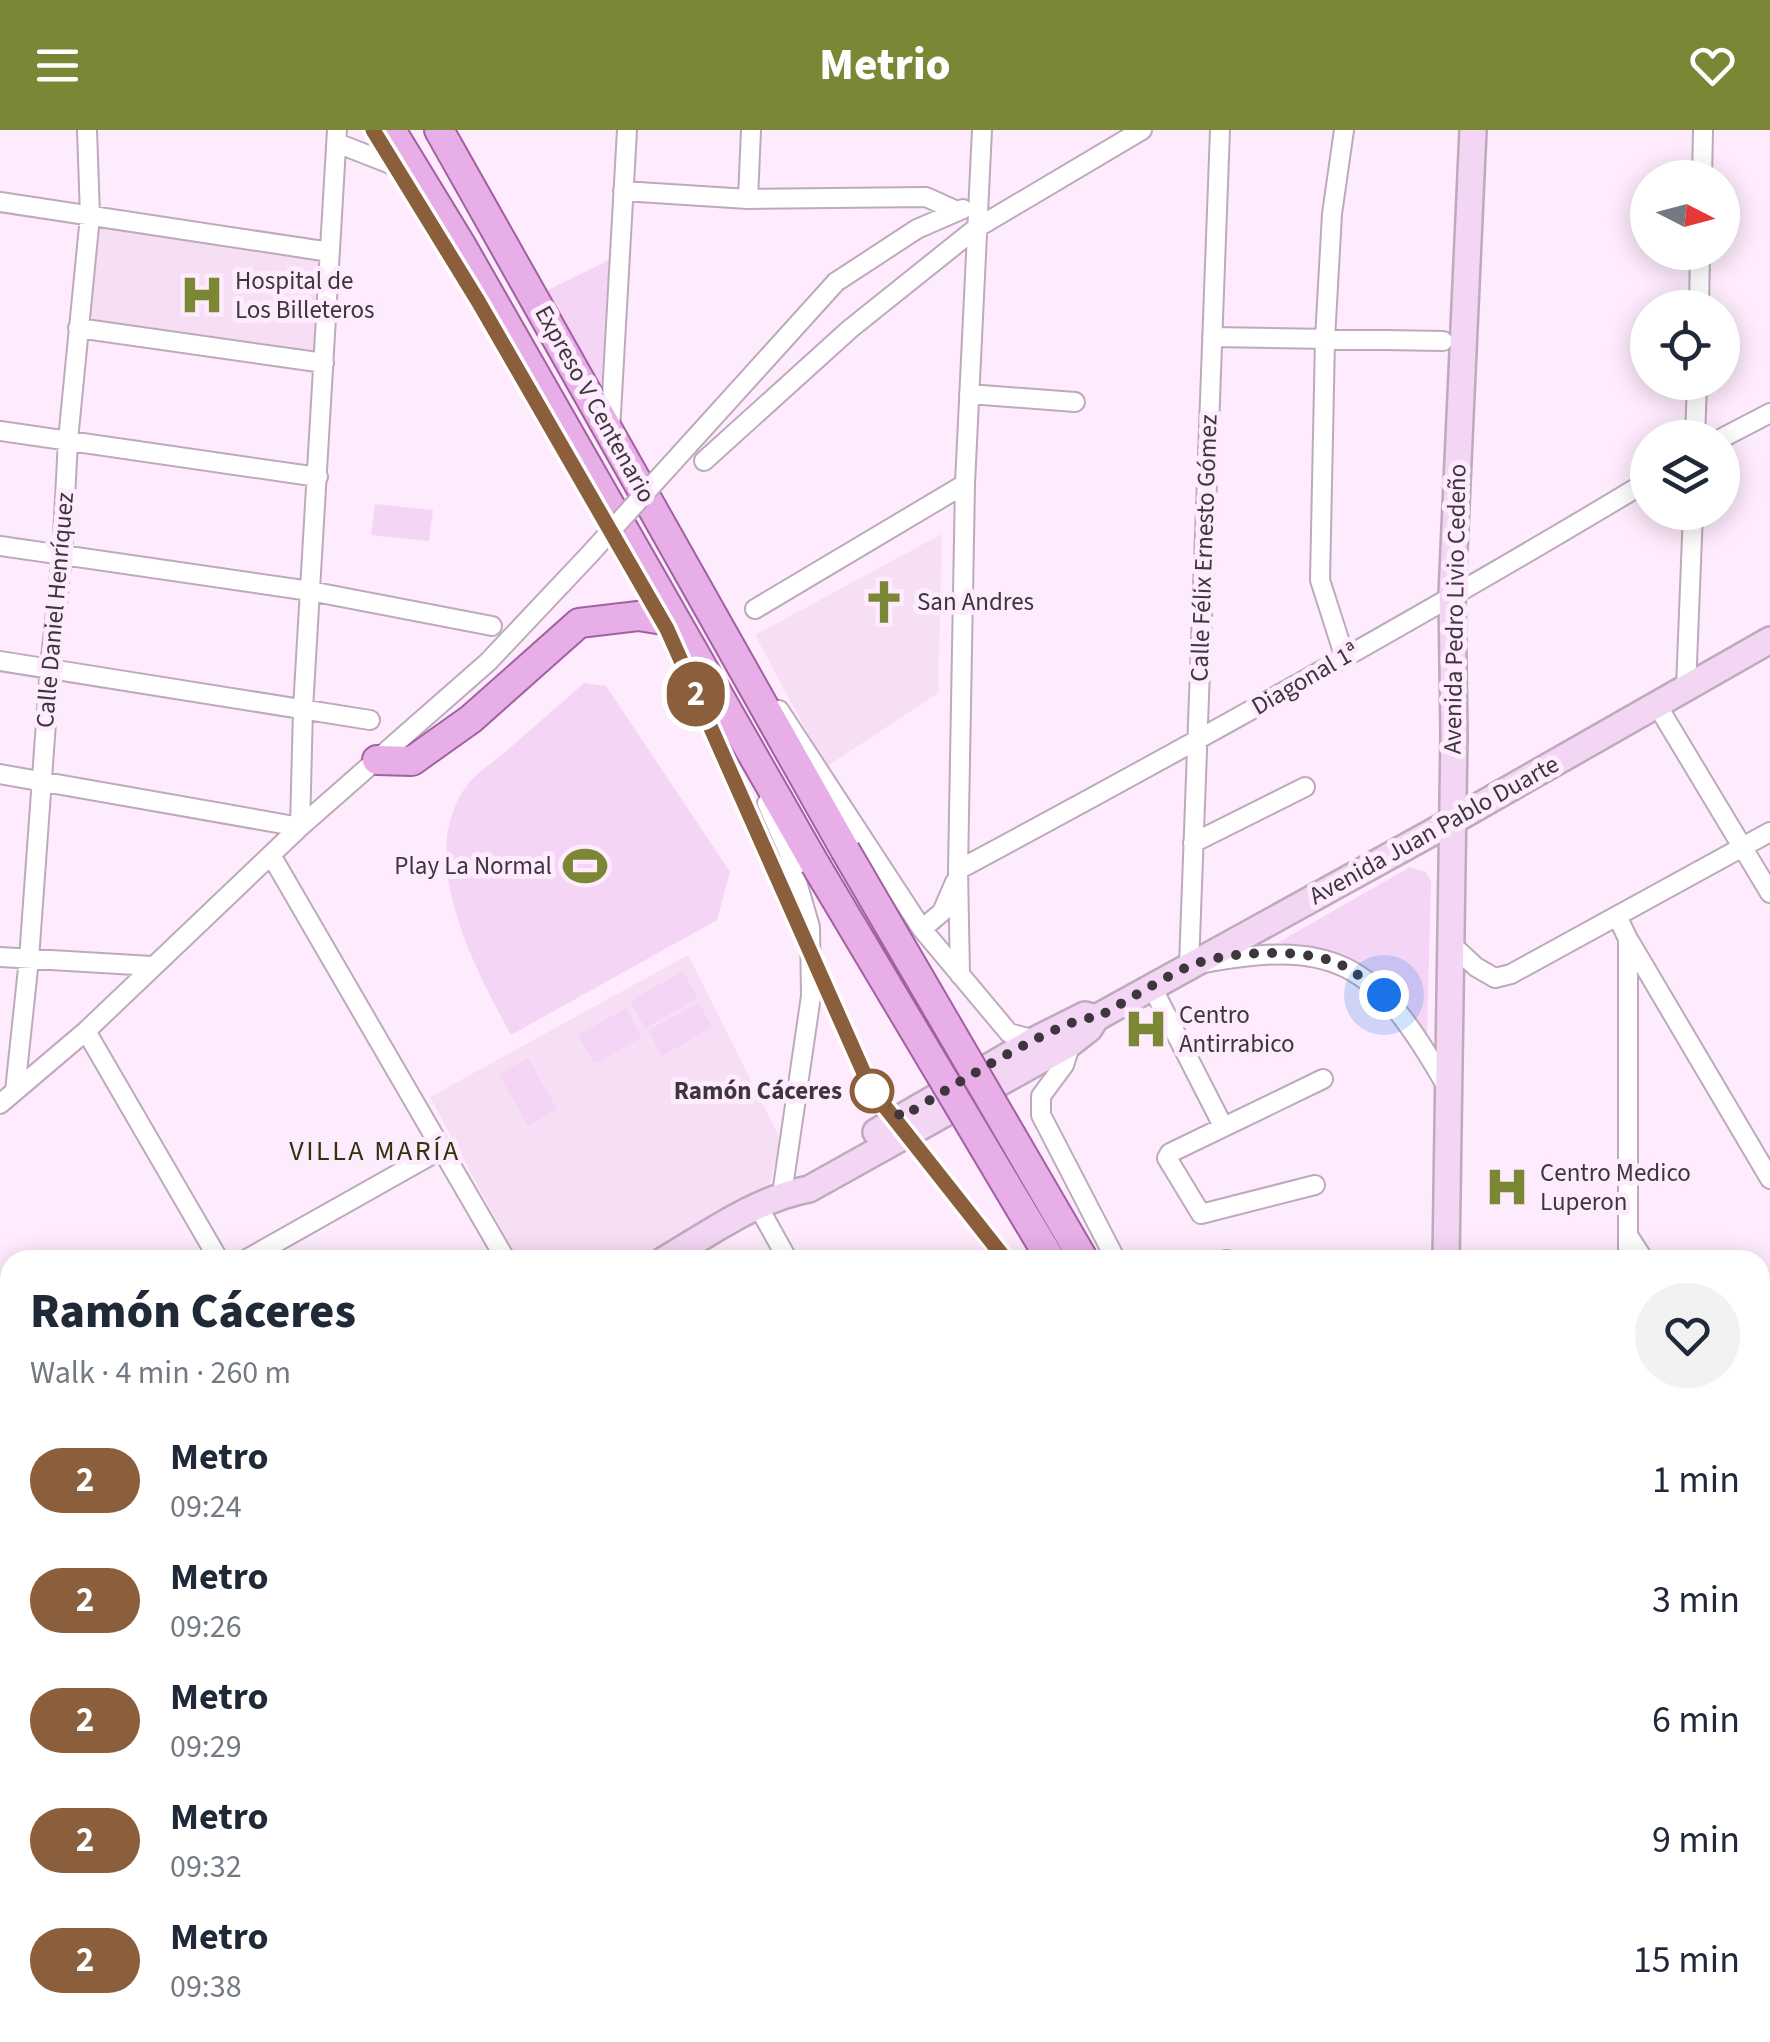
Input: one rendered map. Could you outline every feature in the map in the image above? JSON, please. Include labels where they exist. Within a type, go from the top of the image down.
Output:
[{"type":"main road","name":"Expreso V Centenario","points":[[391,130],[815,864],[1044,1250]]},
{"type":"main road","name":"Expreso V Centenario","points":[[439,130],[845,850],[1078,1250]]},
{"type":"main road","name":"Avenida Pedro Livio Cedeño","points":[[1446,1250],[1452,594],[1472,130]]},
{"type":"main road","points":[[378,760],[412,761],[471,718],[579,622],[638,616],[676,622]]},
{"type":"main road","name":"Avenida Juan Pablo Duarte","points":[[782,1194],[809,1189],[1071,1042],[1089,1029],[1096,1018],[1770,640]]},
{"type":"main road","name":"Avenida Juan Pablo Duarte","points":[[782,1194],[802,1175],[1035,1040],[1084,1016],[1096,1018]]},
{"type":"main road","points":[[681,1250],[782,1194]]},
{"type":"street","name":"Calle Daniel Henríquez","points":[[15,1090],[90,216],[87,130]]},
{"type":"street","points":[[610,431],[626,130]]},
{"type":"street","points":[[748,199],[751,130]]},
{"type":"street","points":[[960,975],[958,870],[965,484],[982,130]]},
{"type":"street","points":[[704,462],[850,329],[975,229],[1142,130]]},
{"type":"street","name":"Calle Félix Ernesto Gómez","points":[[1189,966],[1220,130]]},
{"type":"street","points":[[1344,130],[1332,214],[1324,339],[1320,580],[1344,655]]},
{"type":"street","points":[[1702,160],[1703,130]]},
{"type":"street","points":[[300,827],[303,709],[338,137],[418,176]]},
{"type":"street","points":[[623,191],[748,199],[926,197],[957,211]]},
{"type":"street","points":[[0,202],[330,252]]},
{"type":"street","points":[[0,1104],[86,1031],[300,827],[488,662],[836,282],[918,229],[978,205]]},
{"type":"street","points":[[78,328],[324,363]]},
{"type":"street","points":[[1212,338],[1443,341]]},
{"type":"street","points":[[969,394],[1075,402]]},
{"type":"street","points":[[1740,429],[1770,413]]},
{"type":"street","points":[[0,431],[318,477]]},
{"type":"street","points":[[755,609],[965,484]]},
{"type":"street","name":"Diagonal 1ª","points":[[958,870],[1197,742],[1630,492]]},
{"type":"street","points":[[1686,688],[1691,530]]},
{"type":"street","points":[[0,546],[310,591],[492,626]]},
{"type":"street","points":[[0,660],[370,720]]},
{"type":"street","name":"Expreso V Centenario","points":[[749,680],[781,712],[922,929],[1009,1033],[1035,1040]]},
{"type":"street","points":[[1656,705],[1770,894]]},
{"type":"street","name":"Expreso V Centenario","points":[[724,706],[788,852],[810,927],[812,996],[782,1194]]},
{"type":"street","points":[[0,774],[300,827]]},
{"type":"street","points":[[1193,843],[1305,788]]},
{"type":"street","points":[[1450,942],[1495,978],[1510,974],[1770,832]]},
{"type":"street","points":[[271,856],[500,1250]]},
{"type":"street","points":[[922,929],[942,912],[958,870]]},
{"type":"street","points":[[1618,918],[1770,1178]]},
{"type":"street","points":[[1628,939],[1628,1250]]},
{"type":"street","points":[[1189,966],[1246,954],[1301,954],[1330,960],[1354,971],[1384,995],[1408,1024],[1448,1089]]},
{"type":"street","points":[[0,956],[152,966]]},
{"type":"street","points":[[1152,987],[1223,1126]]},
{"type":"street","points":[[86,1031],[214,1250]]},
{"type":"street","points":[[1071,1042],[1064,1065],[1041,1096],[1041,1115],[1111,1250]]},
{"type":"street","points":[[1315,1185],[1198,1213],[1168,1156],[1324,1080]]},
{"type":"street","points":[[263,1250],[442,1149]]},
{"type":"street","points":[[758,1206],[782,1250]]},
{"type":"street","points":[[1628,1234],[1638,1250]]},
{"type":"shaded area","name":"Hospital de Los Billeteros","points":[[86,222],[326,259],[316,365],[79,331]]},
{"type":"shaded area","points":[[613,258],[606,411],[542,293]]},
{"type":"shaded area","points":[[375,504],[433,510],[429,541],[371,535]]},
{"type":"shaded area","points":[[942,534],[938,693],[826,767],[755,635]]},
{"type":"shaded area","name":"Play La Normal","points":[[584,683],[606,686],[730,872],[717,920],[511,1035],[481,978],[455,911],[446,844],[453,813],[468,784]]},
{"type":"shaded area","points":[[1410,867],[1426,872],[1431,882],[1427,1033],[1357,963],[1279,942]]},
{"type":"shaded area","points":[[688,955],[781,1141],[769,1187],[654,1250],[513,1250],[430,1097]]},
{"type":"shaded area","points":[[683,971],[698,998],[645,1028],[630,1001]]},
{"type":"shaded area","points":[[699,1002],[712,1027],[662,1056],[648,1031]]},
{"type":"shaded area","points":[[626,1008],[642,1037],[594,1064],[578,1035]]},
{"type":"shaded area","points":[[528,1058],[557,1109],[528,1126],[499,1074]]},
{"type":"metro line","name":"2","points":[[373,130],[478,301],[667,629],[871,1089],[998,1250]]},
{"type":"place","name":"Hospital de Los Billeteros","points":[[202,295]]},
{"type":"place","name":"San Andres","points":[[884,602]]},
{"type":"place","name":"Play La Normal","points":[[585,866]]},
{"type":"place","name":"Centro Antirrabico","points":[[1146,1029]]},
{"type":"place","name":"Ramón Cáceres","points":[[872,1091]]},
{"type":"place","name":"Centro Medico Luperon","points":[[1507,1187]]},
{"type":"district","name":"VILLA MARÍA","points":[[375,1151]]},
{"type":"route","points":[[872,1091],[902,1117],[1035,1040],[1084,1016],[1096,1018],[1189,966],[1246,954],[1301,954],[1330,960],[1354,971],[1384,995]]}]
